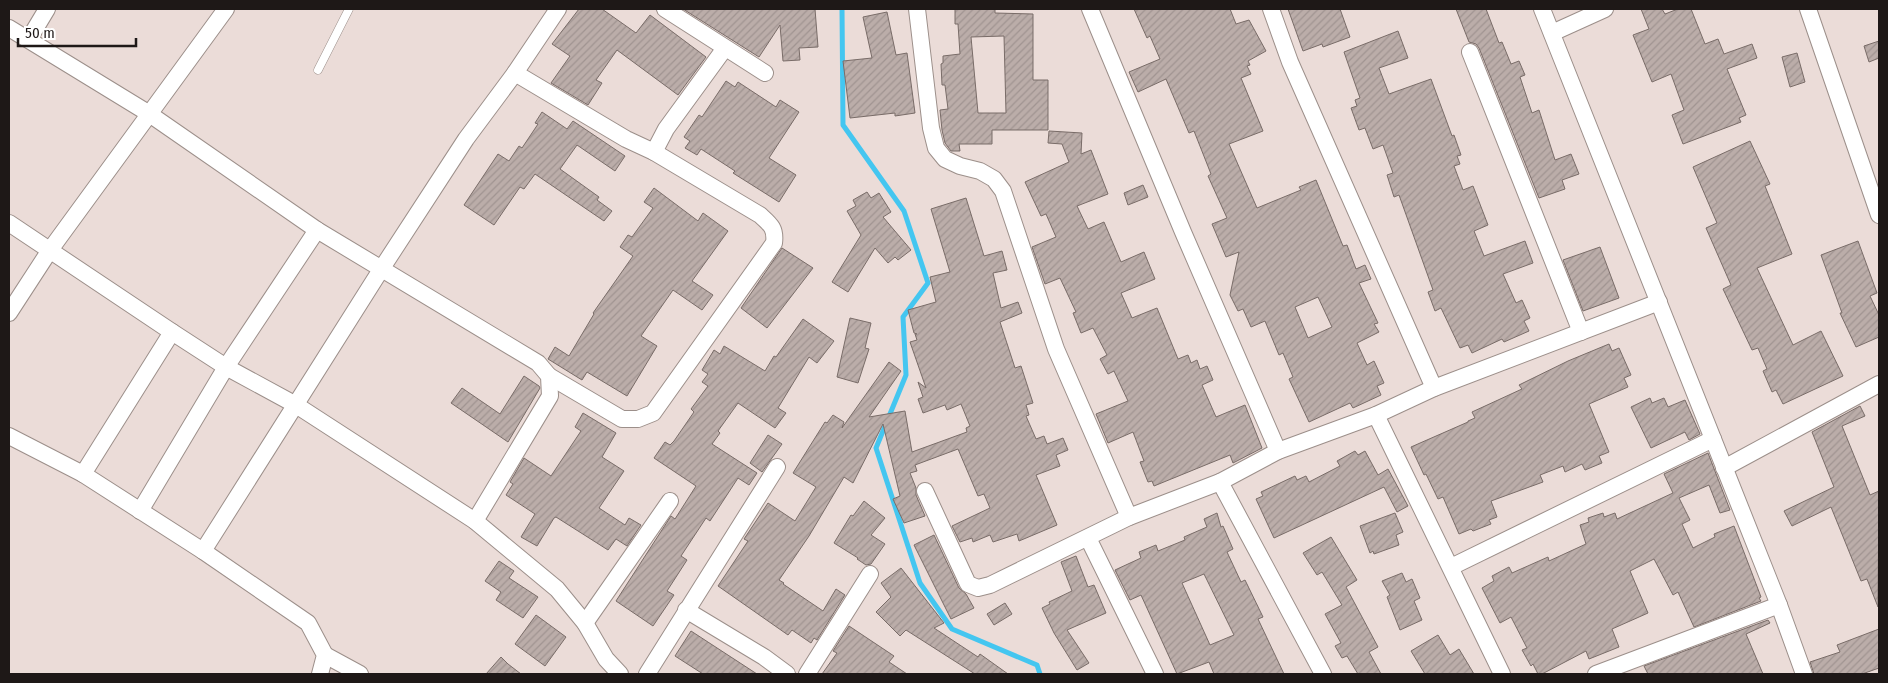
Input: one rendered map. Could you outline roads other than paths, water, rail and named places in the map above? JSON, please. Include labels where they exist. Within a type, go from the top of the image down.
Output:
[{"type":"street","points":[[29,39],[47,9]]},
{"type":"street","points":[[9,313],[50,250],[148,113],[226,9]]},
{"type":"street","points":[[202,552],[466,139],[516,73],[558,9]]},
{"type":"street","points":[[665,9],[764,73]]},
{"type":"street","points":[[916,9],[931,128],[936,148],[945,159],[960,166],[980,171],[994,179],[1003,191],[1056,349],[1129,517]]},
{"type":"street","points":[[1090,9],[1175,215],[1278,452]]},
{"type":"street","points":[[1271,9],[1290,62],[1434,388]]},
{"type":"street","points":[[1542,9],[1780,605],[1804,674]]},
{"type":"street","points":[[1552,32],[1605,9]]},
{"type":"street","points":[[1808,9],[1879,215]]},
{"type":"street","points":[[9,28],[148,113],[317,230],[538,363],[549,376],[622,420],[638,420],[653,413],[774,243],[773,227],[760,215],[654,152],[626,139],[516,73]]},
{"type":"street","points":[[654,152],[666,129],[725,48]]},
{"type":"street","points":[[1470,52],[1581,332]]},
{"type":"street","points":[[9,223],[226,367],[296,405],[475,521],[557,590],[585,623],[606,659],[620,674]]},
{"type":"street","points":[[140,511],[226,367],[317,230]]},
{"type":"street","points":[[925,491],[968,584],[978,588],[1088,538],[1129,517],[1220,482],[1278,452],[1376,415],[1434,388],[1659,302]]},
{"type":"street","points":[[82,474],[172,332]]},
{"type":"street","points":[[475,521],[550,396],[549,376]]},
{"type":"street","points":[[1724,468],[1879,384]]},
{"type":"street","points":[[1376,415],[1502,674]]},
{"type":"street","points":[[9,436],[82,474],[308,623],[325,655],[360,674]]},
{"type":"street","points":[[1451,567],[1713,439]]},
{"type":"street","points":[[646,674],[777,467]]},
{"type":"street","points":[[1220,482],[1323,674]]},
{"type":"street","points":[[585,623],[670,502]]},
{"type":"street","points":[[1088,538],[1155,674]]},
{"type":"street","points":[[807,674],[870,574]]},
{"type":"street","points":[[1596,674],[1780,605]]},
{"type":"street","points":[[686,610],[787,674]]},
{"type":"street","points":[[320,674],[325,655]]},
{"type":"lane","points":[[318,70],[349,9]]},
{"type":"waterway","points":[[842,9],[843,125],[904,211],[928,283],[903,317],[906,375],[876,448],[920,583],[952,629],[1037,665],[1040,674]]}]
